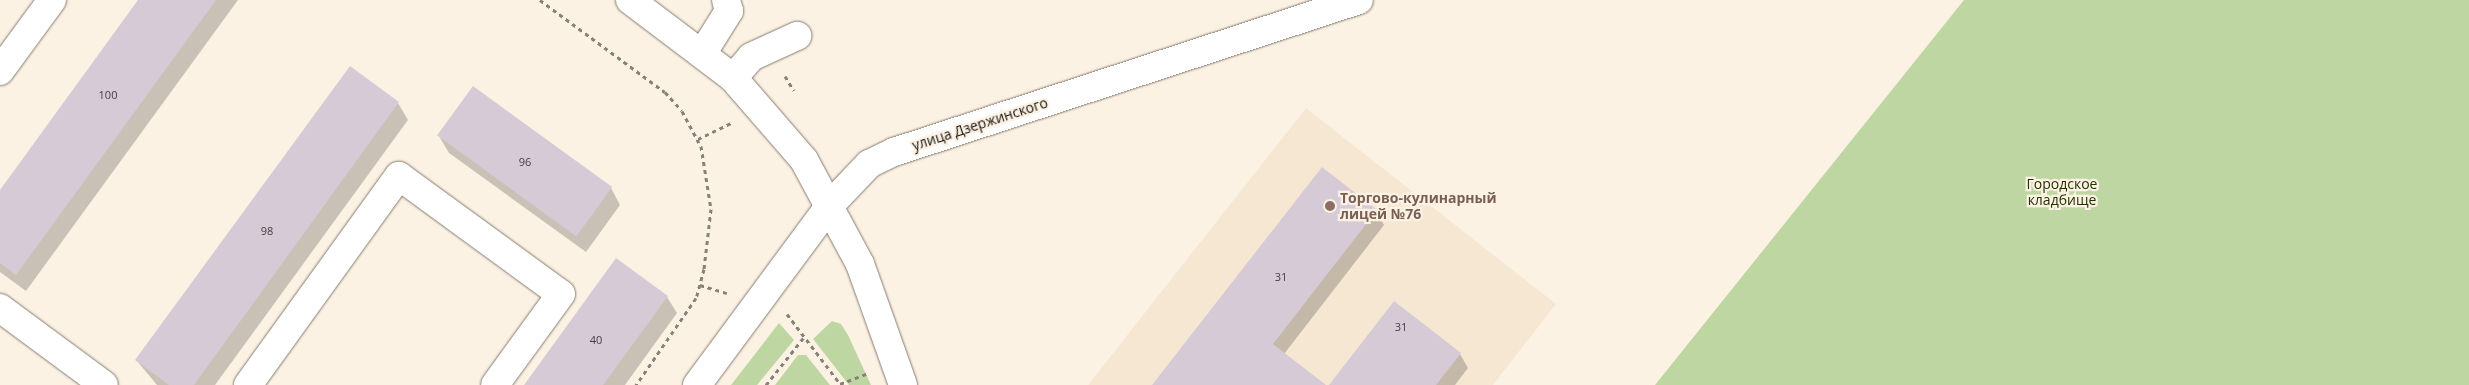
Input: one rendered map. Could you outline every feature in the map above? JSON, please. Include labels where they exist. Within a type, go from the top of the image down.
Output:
[{"type":"street","points":[[0,71],[52,0]]},
{"type":"street","points":[[630,0],[734,78],[804,160],[830,205],[860,264],[903,385]]},
{"type":"street","points":[[702,54],[729,11],[726,0]]},
{"type":"street","name":"улица Дзержинского","points":[[697,385],[830,205],[869,164],[894,152],[1358,0]]},
{"type":"street","points":[[734,78],[750,57],[797,36]]},
{"type":"street","points":[[248,385],[399,176],[561,294],[495,385]]},
{"type":"street","points":[[0,308],[104,385]]},
{"type":"path","points":[[540,0],[665,92],[694,129],[701,146],[711,208],[700,285],[674,334],[636,385]]},
{"type":"path","points":[[700,285],[730,294]]},
{"type":"path","points":[[786,312],[841,385],[871,372]]},
{"type":"path","points":[[766,385],[804,337]]},
{"type":"shaded area","name":"Торгово-кулинарный лицей №76","points":[[1306,108],[1556,304],[1493,385],[1088,385]]},
{"type":"green space","name":"Городское кладбище","points":[[1964,0],[2469,0],[2469,385],[1655,385]]},
{"type":"green space","points":[[832,321],[841,324],[848,335],[871,385],[849,385],[813,339]]},
{"type":"green space","points":[[779,323],[794,340],[757,385],[731,385]]},
{"type":"green space","points":[[798,355],[806,355],[830,385],[775,385]]},
{"type":"building","points":[[138,0],[216,0],[16,275],[0,263],[0,190]]},
{"type":"building","points":[[350,66],[399,102],[194,385],[169,385],[135,360]]},
{"type":"building","points":[[473,86],[612,187],[576,236],[437,135]]},
{"type":"building","points":[[1322,167],[1377,210],[1273,344],[1326,385],[1152,385]]},
{"type":"building","points":[[616,258],[668,296],[603,385],[524,385]]},
{"type":"building","points":[[1394,301],[1461,353],[1436,385],[1329,385]]},
{"type":"place","name":"Торгово-кулинарный лицей №76","points":[[1330,206]]}]
